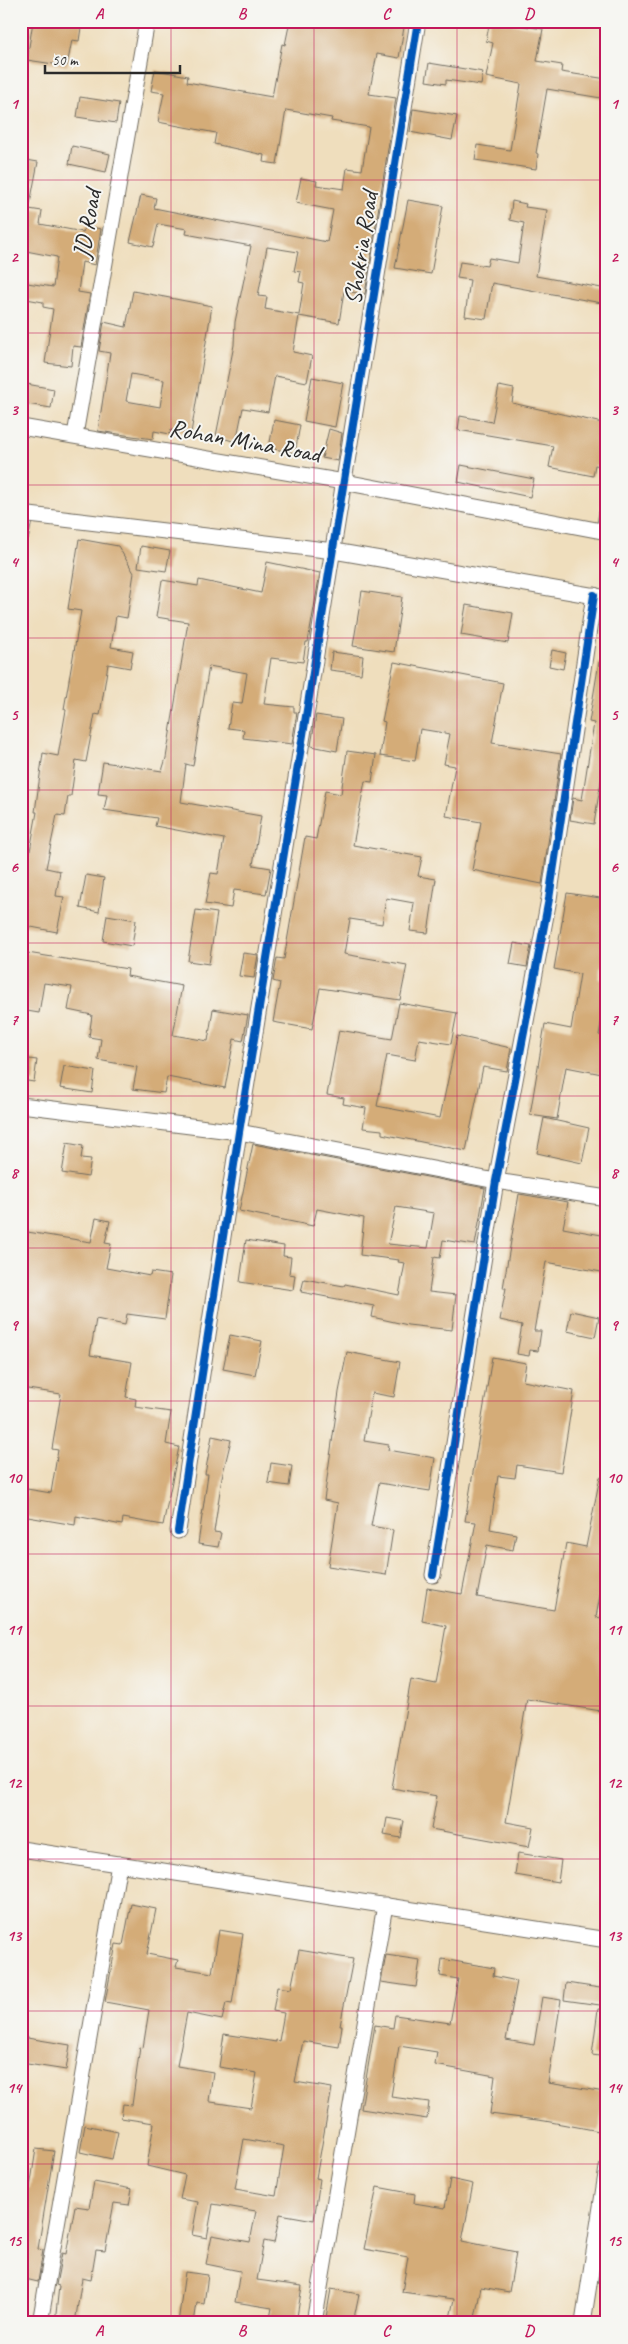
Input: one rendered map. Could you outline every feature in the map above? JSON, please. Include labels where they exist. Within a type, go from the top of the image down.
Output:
[{"type":"street","name":"JD Road","points":[[74,435],[147,21]]},
{"type":"street","name":"Shokria Road","points":[[178,1531],[239,1132],[418,21]]},
{"type":"street","name":"Rohan Mina Road","points":[[21,427],[344,482],[605,532]]},
{"type":"street","points":[[605,532],[607,513]]},
{"type":"street","points":[[21,535],[23,514],[334,551],[600,596],[549,899],[496,1182],[433,1575]]},
{"type":"street","points":[[21,1105],[239,1132],[496,1182],[607,1198]]},
{"type":"street","points":[[21,1849],[607,1940]]},
{"type":"street","points":[[40,2323],[119,1864]]},
{"type":"street","points":[[314,2323],[385,1906]]},
{"type":"street","points":[[583,2323],[607,2168]]},
{"type":"building","points":[[33,21],[82,21],[79,41],[72,40],[67,66],[27,60]]},
{"type":"building","points":[[290,21],[405,21],[399,58],[377,54],[369,94],[396,98],[365,294],[344,291],[339,323],[299,316],[293,352],[312,356],[307,382],[275,376],[268,412],[243,408],[236,442],[216,436],[234,345],[235,322],[251,246],[186,234],[187,229],[158,224],[153,247],[130,242],[141,195],[156,198],[154,208],[327,242],[333,210],[296,203],[301,178],[317,181],[316,185],[344,189],[347,168],[362,170],[369,127],[331,121],[332,118],[286,110],[277,164],[263,162],[264,155],[214,144],[216,133],[158,122],[164,93],[151,91],[155,70],[188,76],[187,82],[272,97],[282,44],[285,45]],"holes":[[[267,247],[298,252],[294,271],[301,272],[299,282],[304,283],[299,315],[265,309],[267,297],[258,296]]]},
{"type":"building","points":[[490,21],[543,29],[537,61],[562,65],[561,72],[607,79],[607,99],[547,89],[536,153],[538,154],[536,169],[475,160],[477,145],[510,150],[521,84],[486,77],[493,43],[486,41]]},
{"type":"building","points":[[429,63],[483,72],[481,85],[446,80],[446,84],[426,81]]},
{"type":"building","points":[[80,97],[119,103],[116,123],[77,117]]},
{"type":"building","points":[[413,109],[457,116],[452,140],[410,132]]},
{"type":"building","points":[[72,146],[110,154],[106,172],[69,164]]},
{"type":"building","points":[[21,159],[38,162],[29,209],[42,211],[40,224],[83,232],[85,226],[101,229],[95,265],[82,262],[78,292],[90,294],[81,347],[73,346],[71,366],[45,363],[53,309],[43,307],[43,302],[21,298],[21,282],[53,287],[57,257],[21,250]]},
{"type":"building","points":[[408,200],[443,206],[431,274],[395,268]]},
{"type":"building","points":[[512,201],[526,204],[525,207],[547,210],[536,276],[607,289],[607,304],[492,283],[486,319],[465,316],[470,280],[457,278],[460,262],[487,266],[489,258],[518,263],[524,223],[510,220]]},
{"type":"building","points":[[133,291],[212,306],[191,433],[171,430],[170,434],[154,431],[153,439],[98,431],[110,353],[99,351],[104,322],[126,327]],"holes":[[[131,374],[164,380],[160,407],[126,401]]]},
{"type":"building","points":[[312,377],[343,383],[335,427],[304,421]]},
{"type":"building","points":[[21,383],[54,389],[51,408],[21,403]]},
{"type":"building","points":[[499,386],[514,389],[512,403],[607,424],[601,466],[595,465],[593,476],[549,467],[553,446],[458,430],[460,416],[492,422]]},
{"type":"building","points":[[274,420],[300,425],[295,453],[269,448]]},
{"type":"building","points":[[329,429],[342,433],[338,461],[322,458]]},
{"type":"building","points":[[461,465],[534,479],[530,497],[458,482]]},
{"type":"building","points":[[79,539],[118,546],[134,573],[127,618],[116,616],[111,647],[133,651],[130,668],[108,664],[100,715],[95,714],[86,762],[76,760],[71,796],[68,796],[65,816],[57,815],[46,868],[60,871],[56,896],[64,897],[57,932],[21,925],[21,901],[37,812],[35,812],[43,753],[58,756],[66,710],[64,709],[81,611],[68,609]]},
{"type":"building","points":[[141,546],[170,551],[166,571],[138,567]]},
{"type":"building","points":[[267,562],[320,573],[303,662],[271,658],[264,704],[294,707],[294,712],[297,712],[292,744],[243,738],[244,730],[228,728],[232,703],[242,704],[247,673],[209,666],[193,766],[186,764],[181,802],[261,816],[253,865],[271,868],[266,894],[234,890],[231,908],[205,904],[211,873],[218,874],[224,839],[155,826],[157,818],[104,810],[107,795],[98,794],[103,762],[162,771],[166,758],[188,622],[156,617],[162,580],[198,586],[199,580],[261,593]]},
{"type":"building","points":[[362,591],[402,597],[394,652],[353,646]]},
{"type":"building","points":[[466,605],[513,613],[508,643],[461,635]]},
{"type":"building","points":[[552,650],[566,653],[563,669],[549,666]]},
{"type":"building","points":[[332,652],[363,656],[361,674],[330,670]]},
{"type":"building","points":[[394,662],[503,683],[492,743],[561,754],[542,884],[472,870],[481,822],[446,816],[455,766],[444,764],[450,734],[420,729],[415,761],[380,756],[385,722],[382,721]]},
{"type":"building","points":[[599,662],[607,663],[607,764],[604,763],[594,824],[570,820],[573,798],[582,800],[594,723],[589,722]]},
{"type":"building","points":[[316,715],[342,719],[337,751],[311,746]]},
{"type":"building","points":[[347,751],[376,755],[372,782],[365,781],[353,845],[422,857],[418,876],[436,879],[428,933],[410,931],[414,903],[386,898],[382,924],[350,919],[344,954],[407,965],[400,1000],[320,988],[312,1029],[273,1022],[280,983],[273,981],[277,958],[284,959],[305,837],[316,839],[325,791],[341,794]]},
{"type":"building","points":[[86,875],[104,878],[99,912],[80,908]]},
{"type":"building","points":[[567,893],[607,899],[607,940],[599,979],[607,981],[607,990],[599,1035],[607,1037],[607,1075],[566,1067],[557,1119],[530,1115],[545,1024],[571,1029],[580,974],[554,969]]},
{"type":"building","points":[[196,910],[217,913],[209,964],[188,961]]},
{"type":"building","points":[[107,915],[136,920],[132,946],[103,941]]},
{"type":"building","points":[[514,943],[531,946],[527,967],[510,964]]},
{"type":"building","points":[[21,952],[128,969],[127,976],[182,986],[173,1035],[208,1041],[213,1009],[248,1015],[243,1041],[234,1039],[225,1088],[167,1077],[164,1093],[133,1089],[137,1067],[98,1060],[101,1039],[89,1037],[92,1015],[68,1010],[72,987],[44,983],[39,1013],[21,1010]]},
{"type":"building","points":[[243,953],[258,955],[254,978],[239,976]]},
{"type":"building","points":[[399,1003],[457,1013],[451,1044],[419,1039],[415,1060],[387,1055],[377,1106],[440,1118],[457,1036],[511,1048],[507,1071],[483,1067],[466,1151],[382,1134],[382,1130],[363,1128],[366,1108],[343,1104],[344,1098],[327,1095],[339,1030],[392,1039]]},
{"type":"building","points":[[21,1058],[37,1060],[34,1082],[21,1080]]},
{"type":"building","points":[[64,1066],[95,1071],[92,1093],[60,1088]]},
{"type":"building","points":[[544,1118],[589,1128],[582,1163],[537,1153]]},
{"type":"building","points":[[67,1143],[83,1146],[81,1158],[91,1159],[88,1177],[62,1173]]},
{"type":"building","points":[[253,1144],[485,1188],[475,1245],[443,1240],[440,1258],[434,1257],[429,1292],[456,1295],[452,1330],[408,1325],[372,1317],[374,1306],[301,1292],[304,1279],[344,1286],[345,1284],[399,1295],[405,1263],[398,1262],[399,1260],[360,1255],[364,1218],[317,1209],[313,1226],[239,1211]],"holes":[[[396,1207],[434,1213],[428,1248],[388,1244]]]},
{"type":"building","points":[[519,1194],[568,1202],[563,1228],[607,1236],[607,1273],[546,1262],[534,1331],[541,1331],[538,1351],[530,1350],[529,1356],[517,1354],[522,1325],[500,1320],[506,1288],[503,1288]]},
{"type":"building","points":[[96,1218],[110,1221],[105,1243],[111,1244],[106,1268],[150,1276],[151,1272],[171,1275],[165,1319],[127,1314],[125,1325],[96,1319],[90,1355],[132,1362],[126,1397],[136,1399],[135,1407],[171,1412],[166,1444],[179,1447],[163,1525],[123,1518],[122,1525],[76,1516],[75,1525],[22,1516],[27,1489],[51,1493],[58,1450],[52,1449],[61,1394],[21,1388],[21,1231],[91,1242]]},
{"type":"building","points":[[246,1240],[284,1246],[283,1256],[291,1257],[289,1274],[295,1275],[293,1290],[240,1282]]},
{"type":"building","points":[[571,1311],[599,1317],[595,1337],[567,1331]]},
{"type":"building","points":[[230,1335],[262,1341],[255,1375],[223,1369]]},
{"type":"building","points":[[347,1352],[400,1362],[394,1397],[372,1393],[364,1441],[389,1445],[388,1450],[435,1458],[430,1491],[379,1483],[371,1526],[393,1530],[386,1575],[328,1566],[338,1503],[324,1500],[339,1392]]},
{"type":"building","points":[[492,1357],[526,1363],[523,1381],[574,1391],[561,1472],[517,1465],[515,1478],[498,1476],[490,1529],[516,1534],[513,1550],[487,1545],[477,1597],[554,1610],[566,1543],[586,1547],[600,1477],[607,1477],[607,1557],[596,1617],[607,1619],[607,1712],[527,1699],[506,1822],[533,1827],[529,1847],[431,1829],[437,1796],[392,1788],[411,1679],[436,1684],[446,1626],[422,1621],[427,1588],[462,1594],[476,1522],[465,1521]]},
{"type":"building","points":[[212,1436],[231,1440],[222,1477],[214,1532],[221,1533],[218,1547],[198,1544],[208,1474],[205,1474]]},
{"type":"building","points":[[271,1463],[292,1466],[289,1486],[268,1483]]},
{"type":"building","points":[[387,1818],[404,1821],[401,1838],[384,1835]]},
{"type":"building","points":[[518,1853],[561,1860],[558,1882],[515,1875]]},
{"type":"building","points":[[131,1904],[156,1909],[147,1954],[178,1960],[176,1967],[212,1973],[219,1930],[243,1934],[232,2004],[226,2003],[222,2020],[187,2013],[177,2066],[213,2072],[209,2101],[251,2108],[257,2073],[219,2067],[224,2034],[279,2041],[284,2013],[273,2011],[277,1987],[291,1989],[299,1950],[353,1959],[340,2026],[342,2026],[339,2047],[303,2041],[295,2082],[332,2088],[316,2178],[320,2179],[314,2220],[280,2214],[274,2243],[264,2241],[257,2280],[302,2286],[296,2323],[269,2323],[272,2308],[235,2302],[240,2271],[206,2264],[212,2235],[250,2242],[256,2211],[213,2204],[207,2238],[192,2235],[198,2202],[180,2199],[185,2175],[147,2166],[154,2123],[121,2118],[123,2104],[132,2105],[140,2047],[143,2048],[149,2010],[105,2002],[116,1944],[123,1945]],"holes":[[[244,2139],[284,2146],[276,2196],[235,2189]]]},
{"type":"building","points":[[386,1955],[420,1960],[416,1987],[381,1982]]},
{"type":"building","points":[[442,1959],[494,1968],[493,1976],[517,1981],[506,2040],[534,2045],[542,1997],[561,2000],[548,2083],[605,2092],[599,2131],[545,2121],[490,2114],[495,2076],[435,2065],[437,2052],[399,2046],[391,2097],[429,2102],[427,2119],[361,2109],[375,2025],[393,2028],[395,2015],[450,2023],[458,1979],[440,1976]]},
{"type":"building","points":[[566,1983],[607,1989],[607,2006],[564,2000]]},
{"type":"building","points":[[598,2009],[607,2010],[607,2057],[592,2055]]},
{"type":"building","points":[[21,2037],[70,2045],[66,2070],[21,2063]]},
{"type":"building","points":[[85,2125],[118,2132],[112,2159],[80,2152]]},
{"type":"building","points":[[36,2149],[54,2151],[38,2249],[43,2250],[38,2282],[21,2278],[21,2186],[30,2188]]},
{"type":"building","points":[[450,2179],[473,2184],[462,2241],[516,2252],[509,2292],[481,2287],[474,2323],[449,2323],[454,2299],[402,2292],[408,2257],[364,2249],[377,2187],[415,2194],[414,2203],[445,2208]]},
{"type":"building","points":[[94,2182],[132,2189],[129,2205],[114,2203],[105,2251],[96,2250],[91,2280],[82,2278],[75,2323],[55,2323],[59,2286],[56,2285],[62,2253],[66,2254],[75,2206],[89,2208]]},
{"type":"building","points":[[185,2272],[208,2275],[204,2304],[197,2303],[194,2323],[178,2323]]},
{"type":"building","points":[[331,2289],[359,2294],[353,2323],[325,2323]]},
{"type":"cycle path","points":[[178,1531],[239,1132],[418,21]]},
{"type":"cycle path","points":[[433,1575],[496,1181],[549,899],[594,595]]}]
